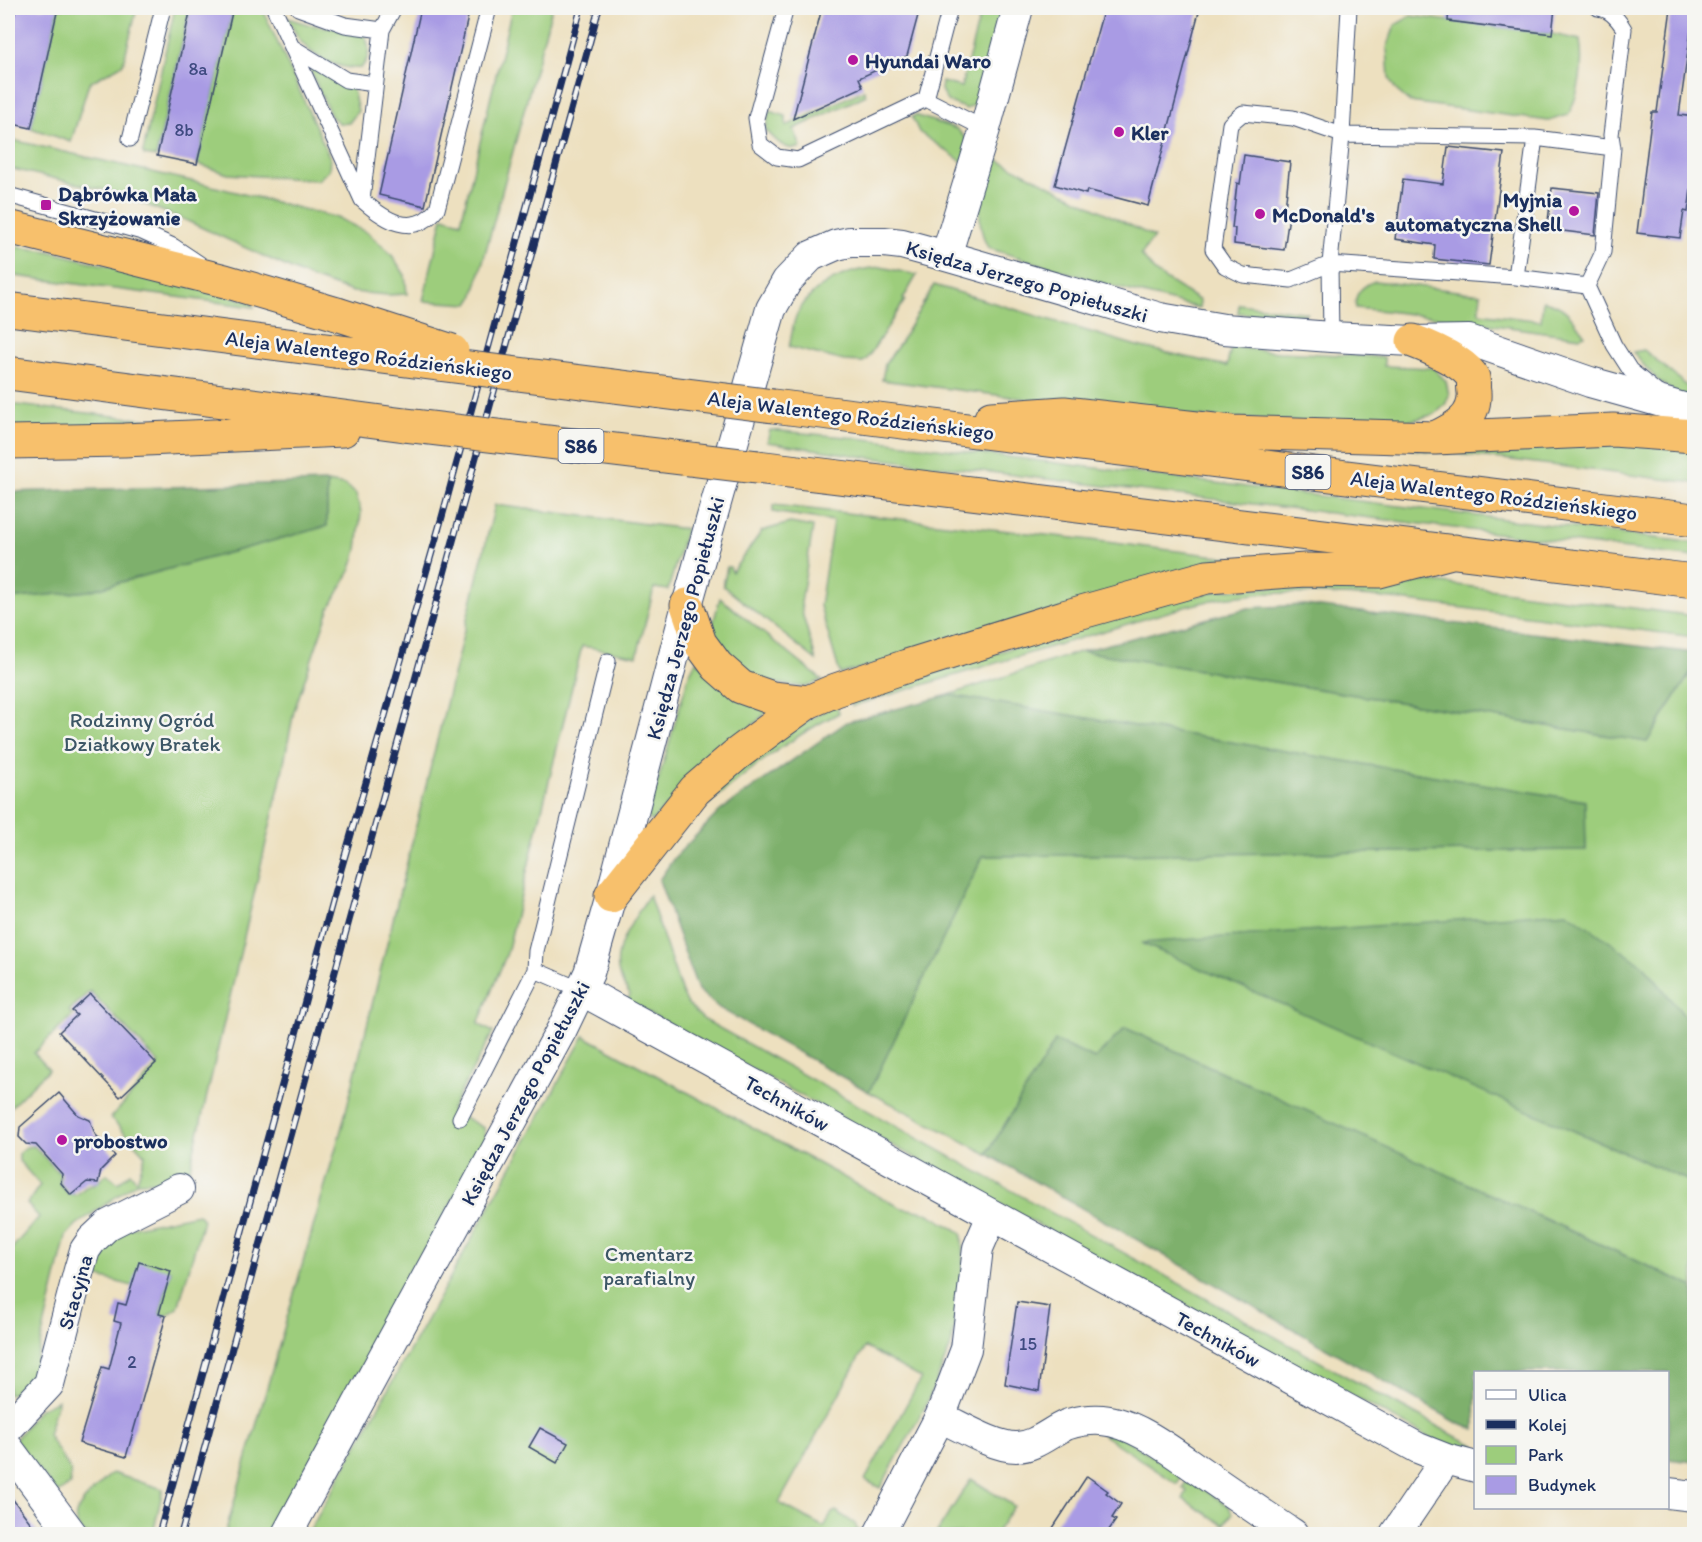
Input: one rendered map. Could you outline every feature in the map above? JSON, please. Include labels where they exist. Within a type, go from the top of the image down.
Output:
[{"type":"highway","points":[[8,227],[225,280],[525,374]]},
{"type":"highway","name":"Aleja Walentego Roździeńskiego","points":[[8,309],[1695,520]]},
{"type":"highway","points":[[1413,341],[1438,351],[1459,364],[1473,378],[1474,401],[1468,416],[1457,428],[1435,438]]},
{"type":"highway","name":"S86","points":[[8,373],[321,423],[405,425],[1695,581]]},
{"type":"highway","points":[[921,424],[1064,413],[1232,432],[1435,438],[1614,430],[1695,436]]},
{"type":"highway","points":[[8,442],[124,440],[321,423]]},
{"type":"highway","points":[[611,896],[695,790],[737,754],[808,702],[836,690],[1064,617],[1207,577],[1305,570],[1379,571],[1455,551]]},
{"type":"highway","points":[[687,605],[700,643],[717,666],[741,687],[772,698],[808,702]]},
{"type":"street","points":[[946,256],[985,129],[1018,8]]},
{"type":"street","name":"Księdza Jerzego Popiełuszki","points":[[287,1534],[589,973],[687,605],[771,309],[787,280],[811,256],[836,245],[850,242],[902,244],[1160,318],[1224,328],[1413,341]]},
{"type":"street","points":[[1413,341],[1469,340],[1590,382],[1684,409]]},
{"type":"street","name":"Techników","points":[[581,990],[1366,1421],[1446,1460],[1474,1467]]},
{"type":"street","name":"Stacyjna","points":[[8,1428],[49,1384],[85,1250],[108,1226],[179,1189]]},
{"type":"street","points":[[879,1534],[940,1417],[966,1349],[978,1248],[992,1216]]},
{"type":"street","points":[[940,1417],[996,1442],[1015,1447],[1028,1445],[1067,1424],[1101,1420],[1122,1424],[1141,1433],[1193,1466],[1293,1534]]},
{"type":"street","points":[[8,1448],[72,1534]]},
{"type":"street","points":[[1395,1534],[1446,1460]]},
{"type":"street","points":[[1669,1493],[1695,1496]]},
{"type":"lane","points":[[130,139],[163,8]]},
{"type":"lane","points":[[274,8],[362,200],[389,219],[409,226],[426,220],[436,209],[489,8]]},
{"type":"lane","points":[[298,8],[345,25],[381,30]]},
{"type":"lane","points":[[362,200],[381,30],[394,8]]},
{"type":"lane","points":[[786,8],[756,118],[760,144],[777,157],[798,160],[926,99],[950,8]]},
{"type":"lane","points":[[1331,337],[1330,264],[1342,135],[1349,8]]},
{"type":"lane","points":[[1587,286],[1604,252],[1613,148],[1611,135],[1624,29],[1618,18],[1604,8],[1598,8]]},
{"type":"lane","points":[[291,46],[346,80],[375,84]]},
{"type":"lane","points":[[926,99],[985,129]]},
{"type":"lane","points":[[1587,286],[1516,277],[1330,264],[1291,280],[1243,275],[1225,266],[1213,249],[1230,124],[1243,113],[1293,118],[1342,135],[1535,138],[1613,148]]},
{"type":"lane","points":[[1516,277],[1535,138]]},
{"type":"lane","points":[[8,195],[142,232],[173,246],[225,280]]},
{"type":"lane","points":[[1587,286],[1614,345],[1630,370],[1684,409]]},
{"type":"lane","points":[[460,1118],[536,970],[536,951],[608,661]]},
{"type":"lane","points":[[536,970],[581,990]]},
{"type":"green space","points":[[58,8],[137,8],[123,64],[89,83],[71,142],[31,128]]},
{"type":"green space","points":[[175,8],[190,8],[156,157],[144,155],[143,152]]},
{"type":"green space","points":[[233,8],[262,8],[330,158],[329,170],[318,180],[228,174],[197,164]]},
{"type":"green space","points":[[512,8],[552,8],[473,298],[469,304],[423,301],[443,217],[461,222]]},
{"type":"green space","points":[[982,8],[1007,8],[978,103],[966,109],[947,101],[941,90],[942,82],[961,87]]},
{"type":"green space","points":[[1411,16],[1552,34],[1580,40],[1582,59],[1580,79],[1576,98],[1568,115],[1548,121],[1410,102],[1396,90],[1389,78],[1387,48],[1395,25]]},
{"type":"green space","points":[[287,18],[311,25],[362,32],[369,50],[367,59],[361,68],[353,68],[344,67],[319,57],[299,39]]},
{"type":"green space","points":[[307,63],[330,79],[353,90],[358,111],[349,123],[340,124],[331,116]]},
{"type":"green space","points":[[864,90],[866,95],[794,129],[801,147],[786,147],[766,130],[769,111],[786,116],[786,126]]},
{"type":"green space","points":[[915,115],[957,129],[967,140],[964,163],[919,132],[912,117]]},
{"type":"green space","points":[[8,139],[200,183],[338,218],[368,233],[391,254],[405,275],[407,294],[353,292],[311,278],[183,219],[113,192],[8,168]]},
{"type":"green space","points":[[988,155],[1154,237],[1141,255],[1157,274],[1200,301],[1199,308],[1115,287],[988,248],[983,237],[980,202]]},
{"type":"green space","points":[[8,246],[48,251],[252,302],[254,307],[8,275]]},
{"type":"green space","points":[[881,267],[917,275],[903,299],[905,300],[867,359],[863,362],[844,361],[789,347],[797,314],[804,303],[822,286],[856,271]]},
{"type":"green space","points":[[1375,281],[1481,294],[1479,313],[1541,321],[1543,301],[1551,303],[1568,313],[1585,335],[1580,337],[1356,308],[1356,298],[1360,291]]},
{"type":"green space","points":[[934,285],[1137,346],[1227,366],[1231,347],[1279,352],[1384,357],[1384,366],[1433,368],[1446,381],[1449,395],[1445,405],[1435,414],[1391,426],[1141,414],[882,380],[885,364]]},
{"type":"green space","points":[[1239,304],[1308,313],[1292,318],[1238,313]]},
{"type":"green space","points":[[1644,350],[1694,392],[1694,400],[1675,392],[1653,375],[1633,352]]},
{"type":"green space","points":[[8,404],[193,425],[8,430]]},
{"type":"green space","points":[[770,430],[857,438],[1694,543],[1694,557],[865,457],[767,442]]},
{"type":"green space","points":[[1694,443],[1694,483],[1410,449]]},
{"type":"green space","name":"Rodzinny Ogród Działkowy Bratek","points":[[327,482],[345,485],[356,494],[361,512],[357,550],[351,569],[329,609],[294,711],[280,783],[190,1168],[178,1181],[137,1182],[76,1225],[66,1236],[29,1390],[8,1394],[8,1253],[39,1217],[27,1204],[40,1185],[19,1161],[19,1153],[26,1147],[34,1146],[60,1174],[60,1184],[67,1193],[76,1195],[87,1186],[94,1185],[107,1174],[118,1183],[130,1173],[137,1181],[145,1155],[111,1118],[159,1063],[90,991],[69,1011],[73,1015],[34,1053],[49,1069],[8,1110],[8,599],[88,591],[327,526]]},
{"type":"green space","points":[[327,482],[327,526],[88,591],[8,599],[8,492]]},
{"type":"green space","points":[[495,505],[686,529],[668,590],[654,588],[637,656],[582,646],[507,953],[478,1024],[493,1032],[451,1110],[484,1128],[486,1139],[272,1534],[225,1534],[343,1123]]},
{"type":"green space","points":[[773,505],[1249,560],[840,674],[820,606],[833,521],[773,512]]},
{"type":"green space","points":[[790,523],[813,527],[801,603],[816,660],[723,586],[727,567],[730,567],[732,572],[762,531]]},
{"type":"green space","points":[[1400,580],[1435,582],[1694,616],[1694,637],[1376,597],[1266,593],[1221,598],[1188,606],[852,706],[849,697],[1154,605],[1222,590]]},
{"type":"green space","points":[[720,598],[822,680],[805,687],[748,680],[711,631]]},
{"type":"green space","points":[[1305,605],[1694,653],[1694,667],[1647,742],[1082,651],[1248,608]]},
{"type":"green space","points":[[1082,651],[1647,742],[1694,667],[1694,1028],[1644,966],[1143,943],[1694,1183],[1694,1287],[1125,1028],[1095,1059],[1055,1042],[987,1154],[869,1092],[983,856],[1586,850],[1584,801],[949,695]]},
{"type":"green space","points":[[696,661],[770,709],[651,821],[647,818],[689,675]]},
{"type":"green space","points":[[949,695],[1585,801],[1586,850],[983,856],[869,1092],[719,1008],[698,990],[659,880],[674,858],[720,811],[847,722]]},
{"type":"green space","points":[[836,703],[839,713],[779,749],[688,821],[733,770]]},
{"type":"green space","points":[[649,895],[682,993],[688,1004],[703,1019],[1349,1378],[1474,1445],[1474,1454],[1443,1445],[627,1001],[630,995],[622,982],[617,964],[622,943]]},
{"type":"green space","points":[[1567,912],[1644,966],[1694,1028],[1694,1183],[1141,943]]},
{"type":"green space","points":[[1125,1028],[1694,1287],[1694,1462],[1669,1459],[1669,1371],[1474,1371],[1474,1429],[1461,1425],[987,1154],[1055,1041],[1095,1059]]},
{"type":"green space","name":"Cmentarz parafialny","points":[[584,1036],[880,1197],[902,1208],[925,1212],[962,1233],[963,1265],[951,1346],[925,1407],[880,1488],[865,1480],[921,1378],[865,1347],[779,1503],[824,1527],[832,1513],[836,1511],[855,1524],[859,1534],[308,1534]]},
{"type":"green space","points":[[198,1214],[203,1220],[178,1308],[166,1316],[159,1314],[171,1271],[132,1286],[85,1273],[92,1250],[120,1230]]},
{"type":"green space","points":[[58,1400],[48,1435],[71,1471],[70,1485],[57,1493],[15,1440],[38,1410]]},
{"type":"green space","points":[[1099,1432],[1121,1436],[1182,1475],[1177,1484]]},
{"type":"green space","points":[[112,1473],[163,1489],[153,1534],[84,1534],[78,1527],[76,1516],[78,1509]]},
{"type":"green space","points":[[971,1479],[1014,1506],[995,1534],[941,1534],[937,1532]]},
{"type":"green space","points":[[1188,1479],[1229,1506],[1232,1514],[1224,1525],[1183,1499],[1187,1491],[1182,1488]]},
{"type":"building","points":[[16,8],[58,8],[31,128],[8,123],[8,45]]},
{"type":"building","points":[[191,8],[233,8],[197,164],[157,156]]},
{"type":"building","points":[[421,8],[470,8],[425,206],[379,195]]},
{"type":"building","name":"Hyundai Waro","points":[[822,8],[920,8],[907,56],[859,78],[863,87],[793,119]]},
{"type":"building","name":"Kler","points":[[1104,8],[1200,8],[1148,206],[1087,190],[1086,194],[1055,185]]},
{"type":"building","points":[[1449,8],[1555,8],[1552,34],[1448,21]]},
{"type":"building","points":[[1671,8],[1694,8],[1679,115],[1695,117],[1695,159],[1688,212],[1684,211],[1680,238],[1637,233],[1652,112],[1657,112]]},
{"type":"building","points":[[1448,147],[1504,153],[1489,265],[1434,259],[1435,245],[1395,239],[1403,179],[1443,184]]},
{"type":"building","points":[[1244,155],[1290,162],[1285,209],[1290,209],[1284,250],[1234,244],[1235,228],[1232,228],[1237,183],[1240,184]]},
{"type":"building","name":"Myjnia automatyczna Shell","points":[[1552,188],[1599,193],[1595,235],[1547,229]]},
{"type":"building","points":[[90,994],[156,1063],[120,1097],[59,1032],[77,1015],[72,1011]]},
{"type":"building","name":"probostwo","points":[[59,1093],[78,1115],[90,1120],[95,1134],[115,1156],[101,1170],[98,1183],[87,1182],[71,1195],[61,1183],[62,1174],[36,1145],[26,1144],[19,1137],[20,1127]]},
{"type":"building","points":[[139,1262],[171,1271],[159,1314],[166,1316],[126,1457],[79,1443],[102,1367],[109,1369],[121,1323],[114,1321],[118,1303],[126,1305]]},
{"type":"building","points":[[1017,1302],[1050,1307],[1039,1391],[1005,1384]]},
{"type":"building","points":[[540,1428],[568,1443],[557,1463],[529,1447]]},
{"type":"building","points":[[1087,1476],[1121,1504],[1112,1518],[1116,1520],[1106,1534],[1049,1534]]},
{"type":"building","points":[[8,1493],[39,1534],[8,1534]]},
{"type":"railway","points":[[159,1534],[581,8]]},
{"type":"railway","points":[[181,1534],[599,8]]},
{"type":"place","name":"Hyundai Waro","points":[[853,60]]},
{"type":"place","name":"Kler","points":[[1119,132]]},
{"type":"place","name":"Dąbrówka Mała Skrzyżowanie","points":[[46,205]]},
{"type":"place","name":"Myjnia automatyczna Shell","points":[[1574,211]]},
{"type":"place","name":"McDonald's","points":[[1260,214]]},
{"type":"place","name":"probostwo","points":[[62,1140]]}]
